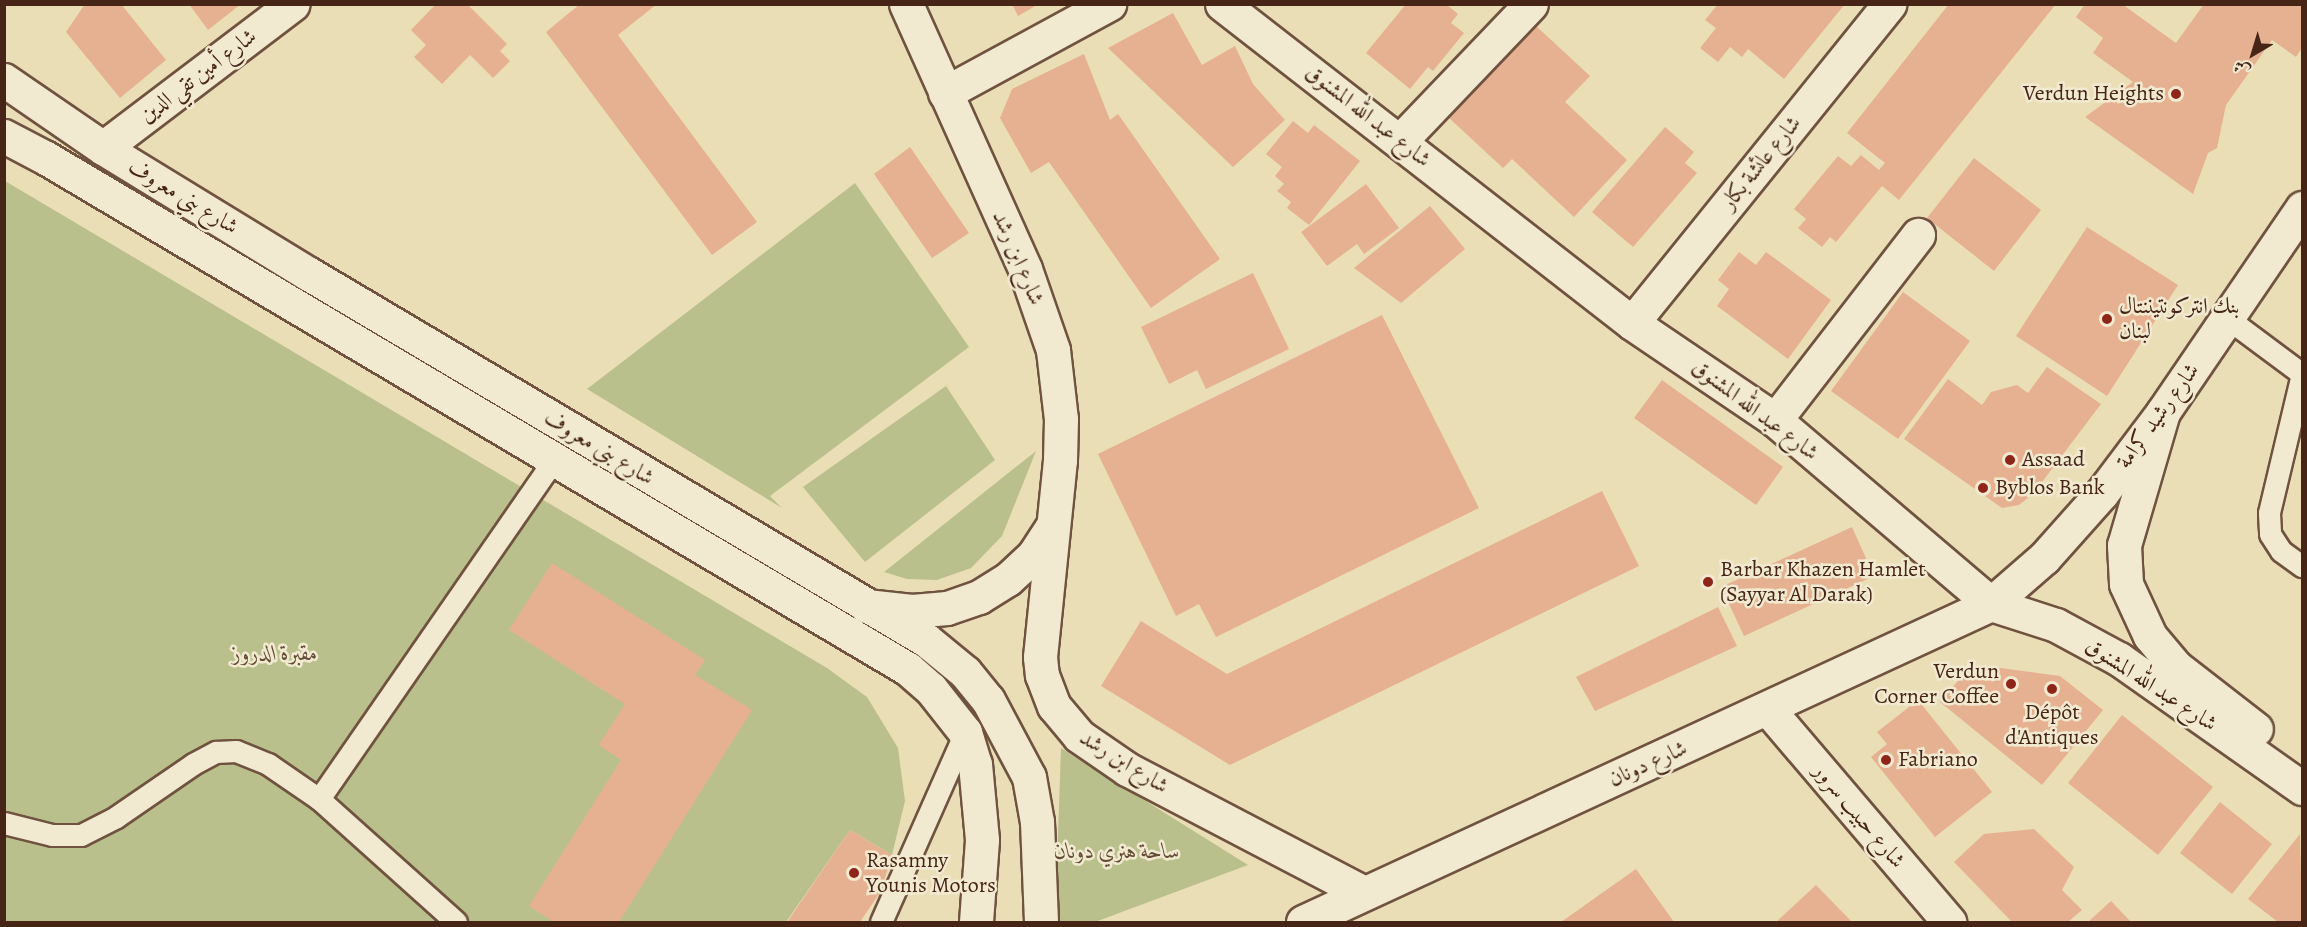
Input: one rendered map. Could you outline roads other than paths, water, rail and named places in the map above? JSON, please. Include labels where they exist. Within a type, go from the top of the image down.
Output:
[{"type":"street","name":"شارع أمين تقي الدين","points":[[103,148],[293,4]]},
{"type":"street","name":"شارع ابن رشد","points":[[906,4],[1025,269],[1053,350],[1061,420],[1040,657],[1047,691],[1065,722],[1126,769],[1364,893]]},
{"type":"street","points":[[945,93],[1109,4]]},
{"type":"street","name":"شارع عبد الله المشنوق","points":[[1222,4],[1401,140],[1632,322],[1775,420],[1991,604],[2056,625],[2119,659],[2302,788]]},
{"type":"street","points":[[1401,140],[1531,4]]},
{"type":"street","name":"شارع عائشة بكار","points":[[1632,322],[1889,4]]},
{"type":"street","name":"شارع بني معروف","points":[[4,80],[103,148],[616,459],[926,640],[965,672],[1004,727],[1035,795],[1041,922]]},
{"type":"street","name":"شارع بني معروف","points":[[4,136],[46,158],[554,460],[877,648],[931,689],[965,732],[980,784],[982,873],[976,922]]},
{"type":"street","name":"شارع رشيد كرامة","points":[[1991,604],[2066,536],[2163,412],[2302,208]]},
{"type":"street","points":[[1775,420],[1918,236]]},
{"type":"street","name":"شارع عبد الله المشنوق","points":[[2163,412],[2124,545],[2126,584],[2132,601],[2150,636],[2176,667],[2302,761]]},
{"type":"street","points":[[600,487],[616,459]]},
{"type":"street","name":"شارع ابن رشد","points":[[866,606],[912,611],[946,608],[979,597],[1008,579],[1033,556],[1052,527]]},
{"type":"street","name":"شارع دونان","points":[[1303,922],[1991,604]]},
{"type":"street","name":"شارع حبيب سرور","points":[[1768,709],[1949,922]]},
{"type":"lane","points":[[2227,318],[2302,374],[2269,513],[2270,534],[2282,551],[2302,566]]},
{"type":"lane","points":[[319,799],[554,460]]},
{"type":"lane","points":[[880,922],[965,732]]},
{"type":"lane","points":[[4,823],[52,835],[81,835],[216,752],[236,751],[255,758],[319,799],[456,922]]},
{"type":"place","name":"Verdun Heights","points":[[2176,94]]},
{"type":"place","name":"بنك انتركونتيننتال لبنان","points":[[2107,319]]},
{"type":"place","name":"Assaad","points":[[2010,460]]},
{"type":"place","name":"Byblos Bank","points":[[1983,488]]},
{"type":"place","name":"Barbar Khazen Hamlet (Sayyar Al Darak)","points":[[1708,582]]},
{"type":"place","name":"Verdun Corner Coffee","points":[[2011,684]]},
{"type":"place","name":"Dépôt d'Antiques","points":[[2052,689]]},
{"type":"place","name":"Fabriano","points":[[1886,760]]},
{"type":"place","name":"Rasamny Younis Motors","points":[[854,873]]},
{"type":"park label","name":"مقبرة الدروز","points":[[275,654]]},
{"type":"park label","name":"ساحة هنري دونان","points":[[1117,852]]}]
